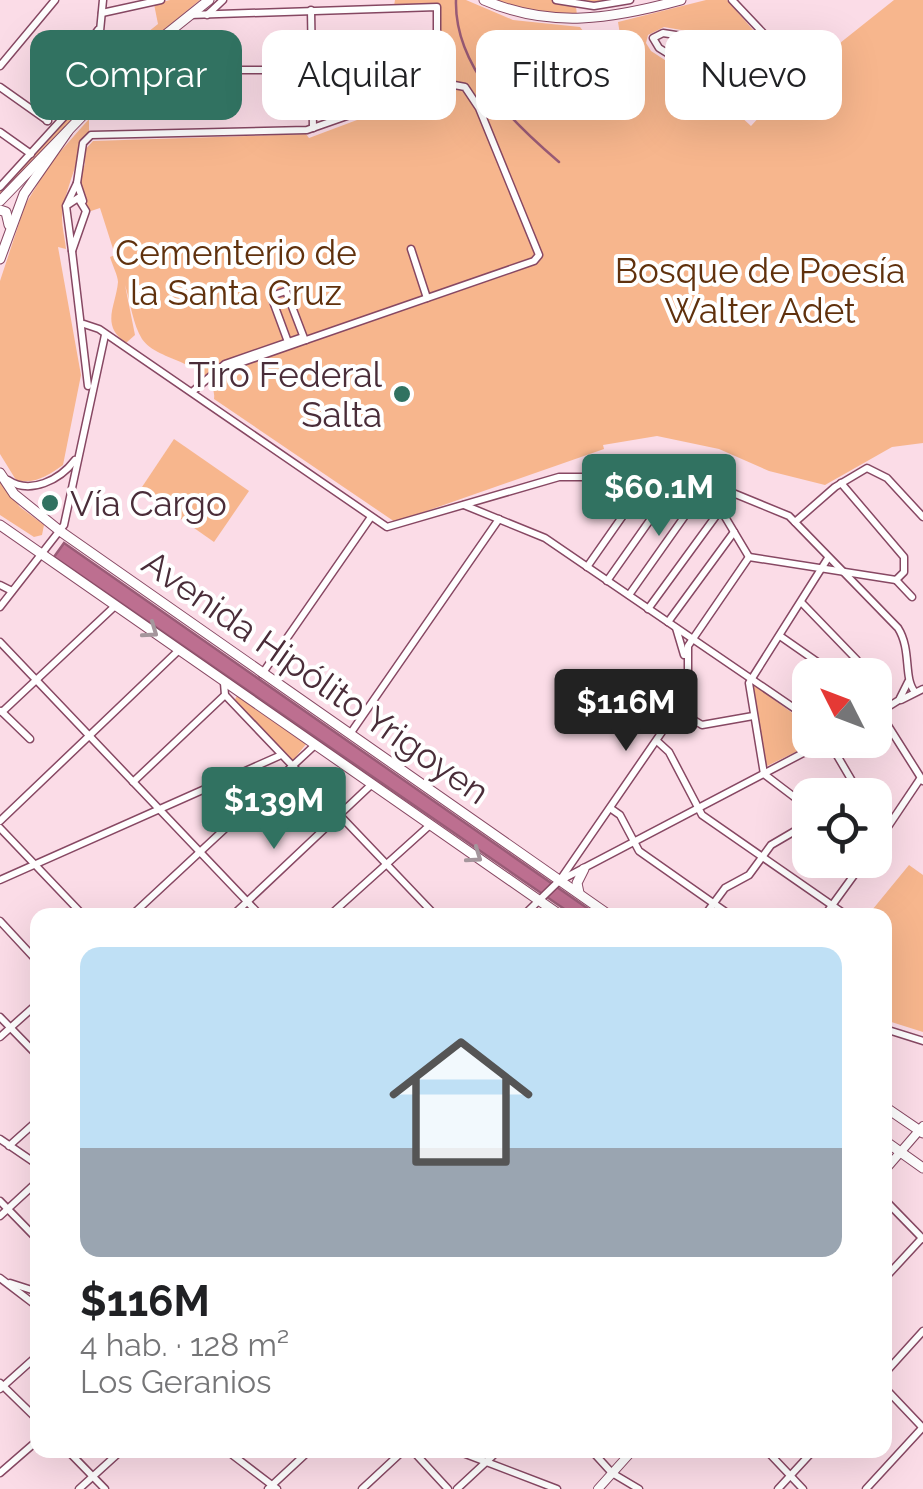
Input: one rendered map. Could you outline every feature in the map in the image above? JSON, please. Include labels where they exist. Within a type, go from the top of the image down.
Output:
[{"type":"highway","points":[[171,30],[208,0]]},
{"type":"highway","points":[[484,0],[529,16],[570,20],[601,19],[681,0]]},
{"type":"highway","points":[[0,200],[78,120]]},
{"type":"highway","points":[[0,259],[30,183],[70,128]]},
{"type":"highway","points":[[0,210],[6,212],[10,227]]},
{"type":"highway","name":"Avenida Hipólito Yrigoyen","points":[[0,472],[14,494],[60,532],[599,908]]},
{"type":"highway","name":"Avenida Hipólito Yrigoyen","points":[[0,525],[550,908]]},
{"type":"highway","points":[[578,893],[577,883],[584,869]]},
{"type":"highway","points":[[892,1111],[922,1130]]},
{"type":"highway","points":[[892,1146],[923,1168]]},
{"type":"main road","points":[[892,1162],[922,1130]]},
{"type":"main road","points":[[598,1489],[626,1458]]},
{"type":"street","points":[[0,66],[56,0]]},
{"type":"street","points":[[0,187],[97,78],[103,0]]},
{"type":"street","points":[[102,13],[161,0]]},
{"type":"street","points":[[207,16],[223,0]]},
{"type":"street","points":[[556,0],[594,6],[630,0]]},
{"type":"street","points":[[732,0],[760,30]]},
{"type":"street","points":[[188,15],[437,7],[436,30]]},
{"type":"street","points":[[312,10],[312,30]]},
{"type":"street","points":[[665,32],[653,38],[665,52]]},
{"type":"street","points":[[728,70],[749,88],[748,98],[734,103],[712,81],[728,70]]},
{"type":"street","points":[[217,371],[534,261],[540,250],[479,108],[465,86],[456,85]]},
{"type":"street","points":[[0,87],[30,108]]},
{"type":"street","points":[[47,120],[55,127]]},
{"type":"street","points":[[313,120],[313,128]]},
{"type":"street","points":[[89,392],[84,324],[66,206],[77,183],[83,143],[95,134],[313,128],[336,120]]},
{"type":"street","points":[[0,132],[31,154]]},
{"type":"street","points":[[72,251],[86,212],[77,183]]},
{"type":"street","points":[[66,206],[73,198],[82,200]]},
{"type":"street","points":[[411,249],[427,298]]},
{"type":"street","points":[[288,342],[272,296],[286,291],[305,339]]},
{"type":"street","points":[[84,324],[192,392],[371,517],[396,527],[558,477],[681,476],[773,507],[796,522],[902,634],[910,658],[908,680],[895,703]]},
{"type":"street","points":[[0,606],[60,532],[105,334]]},
{"type":"street","points":[[192,392],[226,364],[305,339]]},
{"type":"street","points":[[0,472],[16,486],[28,486],[56,478],[76,459]]},
{"type":"street","points":[[796,522],[864,468],[877,472],[923,517]]},
{"type":"street","points":[[587,567],[643,487],[645,474]]},
{"type":"street","points":[[607,581],[681,476]]},
{"type":"street","points":[[706,484],[749,557],[845,576],[896,580],[912,598]]},
{"type":"street","points":[[628,595],[706,484]]},
{"type":"street","points":[[841,484],[900,550],[906,562],[896,580]]},
{"type":"street","points":[[463,505],[540,536],[792,707]]},
{"type":"street","points":[[648,609],[720,509]]},
{"type":"street","points":[[262,674],[371,517]]},
{"type":"street","points":[[349,735],[500,519]]},
{"type":"street","points":[[672,625],[734,532]]},
{"type":"street","points":[[684,658],[692,638],[749,557]]},
{"type":"street","points":[[792,797],[764,774],[753,716],[751,678],[828,558]]},
{"type":"street","points":[[860,591],[866,578]]},
{"type":"street","points":[[0,585],[12,591]]},
{"type":"street","points":[[802,603],[855,658]]},
{"type":"street","points":[[30,739],[1,711],[115,606]]},
{"type":"street","points":[[532,908],[560,880],[690,690],[672,625]]},
{"type":"street","points":[[780,636],[812,658]]},
{"type":"street","points":[[0,642],[254,908]]},
{"type":"street","points":[[76,908],[0,824],[179,650]]},
{"type":"street","points":[[892,704],[919,691],[908,680]]},
{"type":"street","points":[[224,681],[225,694],[279,756],[428,908]]},
{"type":"street","points":[[133,782],[225,694]]},
{"type":"street","points":[[677,710],[698,725],[753,716]]},
{"type":"street","points":[[892,734],[922,780],[892,822]]},
{"type":"street","points":[[656,742],[669,752],[698,809],[835,908]]},
{"type":"street","points":[[140,908],[315,745]]},
{"type":"street","points":[[0,880],[279,756]]},
{"type":"street","points":[[560,880],[794,758]]},
{"type":"street","points":[[242,908],[372,784]]},
{"type":"street","points":[[610,808],[620,815],[634,844],[721,908]]},
{"type":"street","points":[[338,908],[430,825]]},
{"type":"street","points":[[710,908],[725,888],[750,875],[773,844],[792,833]]},
{"type":"street","points":[[832,906],[852,878]]},
{"type":"street","points":[[0,921],[30,953]]},
{"type":"street","points":[[0,1037],[30,1010]]},
{"type":"street","points":[[0,1016],[30,1048]]},
{"type":"street","points":[[892,1031],[923,1041]]},
{"type":"street","points":[[9,1146],[30,1127]]},
{"type":"street","points":[[0,1139],[30,1160]]},
{"type":"street","points":[[0,1216],[30,1188]]},
{"type":"street","points":[[0,1201],[30,1232]]},
{"type":"street","points":[[892,1207],[923,1238],[892,1271]]},
{"type":"street","points":[[1,1280],[30,1289]]},
{"type":"street","points":[[1,1280],[30,1301]]},
{"type":"street","points":[[892,1365],[923,1332]]},
{"type":"street","points":[[30,1362],[1,1386],[30,1413]]},
{"type":"street","points":[[866,1489],[923,1427],[892,1395]]},
{"type":"street","points":[[0,1473],[30,1447]]},
{"type":"street","points":[[74,1458],[104,1489]]},
{"type":"street","points":[[80,1489],[113,1458]]},
{"type":"street","points":[[237,1458],[272,1488],[302,1458]]},
{"type":"street","points":[[362,1489],[395,1458]]},
{"type":"street","points":[[419,1458],[448,1489]]},
{"type":"street","points":[[476,1458],[557,1489]]},
{"type":"street","points":[[457,1489],[490,1458]]},
{"type":"street","points":[[598,1458],[612,1473],[639,1489]]},
{"type":"street","points":[[773,1458],[803,1489]]},
{"type":"street","points":[[778,1489],[807,1458]]},
{"type":"green space","points":[[200,0],[164,30],[151,30],[158,24],[154,4]]},
{"type":"green space","points":[[395,0],[466,0],[513,20],[582,30],[476,30],[476,120],[645,120],[645,30],[619,30],[618,22],[706,0],[727,0],[753,30],[664,27],[648,35],[646,43],[665,60],[665,120],[744,120],[751,126],[756,120],[842,120],[842,41],[894,0],[923,0],[923,443],[892,447],[825,485],[769,471],[719,449],[657,436],[603,445],[604,449],[395,522],[214,399],[207,377],[150,347],[136,327],[125,285],[135,335],[126,343],[112,322],[118,282],[110,257],[115,255],[100,208],[88,212],[79,179],[85,164],[82,153],[93,141],[306,134],[309,138],[357,120],[456,120],[456,30],[439,30],[438,5],[394,6]]},
{"type":"green space","points":[[493,0],[619,0],[576,6],[577,16],[518,9]]},
{"type":"green space","points":[[65,120],[73,120],[0,198],[0,191]]},
{"type":"green space","points":[[89,120],[89,132],[63,208],[66,249],[58,247],[81,375],[63,465],[35,480],[23,481],[16,480],[0,454],[0,281],[25,205],[51,162]]},
{"type":"green space","points":[[174,439],[249,491],[214,542],[140,490]]},
{"type":"green space","points":[[0,482],[20,507],[44,525],[42,535],[34,537],[0,515]]},
{"type":"green space","points":[[753,684],[792,713],[792,754],[765,767]]},
{"type":"green space","points":[[237,696],[307,743],[290,764],[234,701]]},
{"type":"green space","points":[[909,865],[923,875],[923,1032],[892,1022],[892,908],[874,908]]},
{"type":"shaded area","points":[[64,543],[587,908],[563,908],[54,557]]},
{"type":"waterway","points":[[456,0],[465,48],[489,92],[559,162]]},
{"type":"place","name":"Tiro Federal Salta","points":[[402,394]]},
{"type":"place","name":"Vía Cargo","points":[[50,503]]},
{"type":"park label","name":"Cementerio de la Santa Cruz","points":[[236,272]]},
{"type":"park label","name":"Bosque de Poesía Walter Adet","points":[[760,290]]}]
